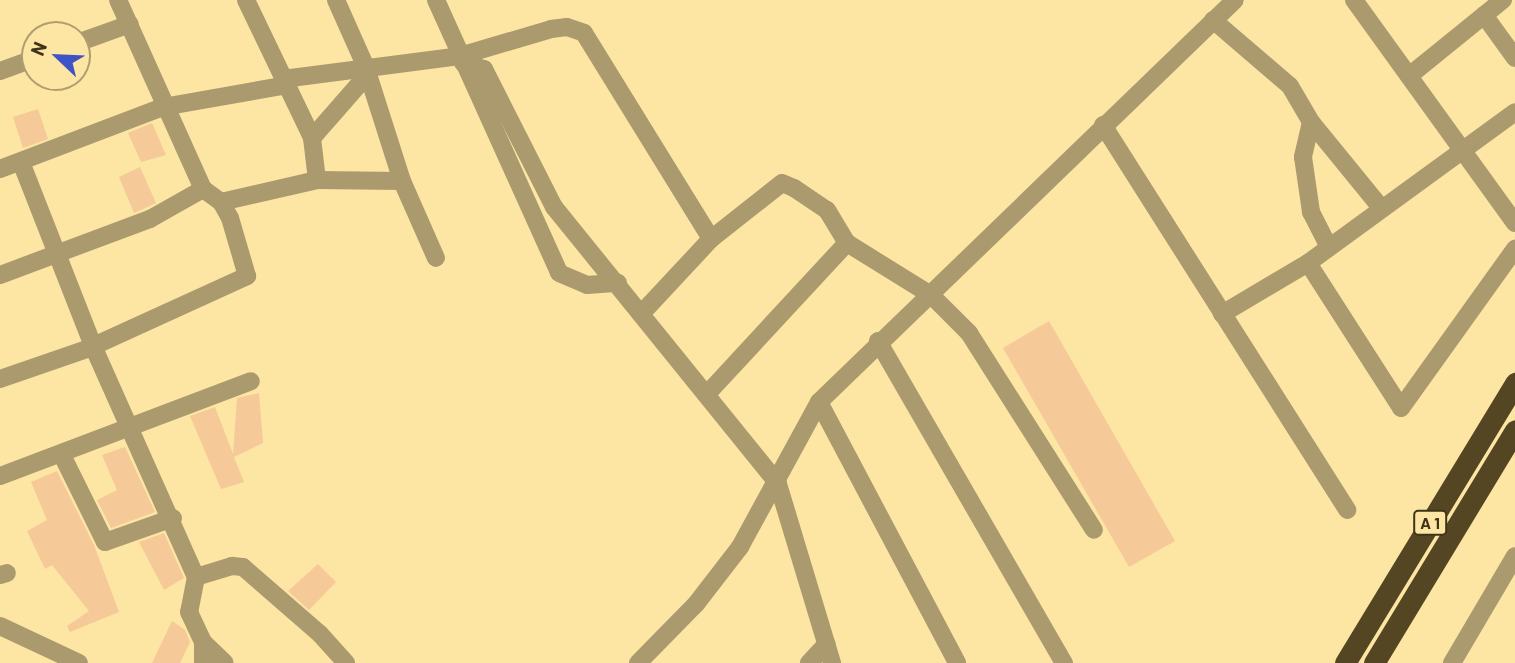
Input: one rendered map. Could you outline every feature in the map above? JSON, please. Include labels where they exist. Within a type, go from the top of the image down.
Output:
[{"type":"highway","name":"A 1","points":[[1345,663],[1515,383]]},
{"type":"highway","name":"A 1","points":[[1374,663],[1515,430]]},
{"type":"street","points":[[0,379],[93,346],[247,276],[221,202],[203,189],[163,107],[118,0]]},
{"type":"street","points":[[246,0],[312,138],[317,180]]},
{"type":"street","points":[[336,0],[366,70],[401,181],[436,258]]},
{"type":"street","points":[[436,0],[559,273],[587,285],[618,283]]},
{"type":"street","points":[[1354,0],[1515,223]]},
{"type":"street","points":[[1409,76],[1503,0]]},
{"type":"street","points":[[638,663],[696,604],[733,557],[778,484],[798,436],[819,402],[878,341],[931,295],[1213,20],[1225,3]]},
{"type":"street","points":[[1484,15],[1515,58]]},
{"type":"street","points":[[1213,20],[1290,86],[1311,122],[1382,209]]},
{"type":"street","points":[[91,38],[130,24]]},
{"type":"street","points":[[0,169],[163,107],[285,82],[462,60],[551,29],[567,27],[584,33],[711,239]]},
{"type":"street","points":[[462,60],[484,69],[554,207],[778,484],[832,663]]},
{"type":"street","points":[[0,71],[21,63]]},
{"type":"street","points":[[312,138],[366,70]]},
{"type":"street","points":[[1222,314],[1308,263],[1515,112]]},
{"type":"street","points":[[1311,122],[1303,157],[1311,212],[1329,247]]},
{"type":"street","points":[[1103,125],[1347,510]]},
{"type":"street","points":[[21,162],[93,346],[173,518],[197,577],[190,612],[203,642],[225,663]]},
{"type":"street","points":[[221,202],[317,180],[401,181]]},
{"type":"street","points":[[641,314],[711,239],[782,183],[827,210],[847,243],[931,295],[969,333],[1094,530]]},
{"type":"street","points":[[0,275],[150,219],[203,189]]},
{"type":"street","points":[[707,394],[847,243]]},
{"type":"street","points":[[1308,263],[1401,408],[1515,249]]},
{"type":"street","points":[[878,341],[1064,663]]},
{"type":"street","points":[[0,476],[62,455],[251,381]]},
{"type":"street","points":[[819,402],[957,663]]},
{"type":"street","points":[[62,455],[105,542],[173,518]]},
{"type":"street","points":[[1452,663],[1515,556]]},
{"type":"street","points":[[197,577],[232,566],[243,567],[320,634],[346,663]]},
{"type":"street","points":[[0,626],[79,663]]},
{"type":"street","points":[[203,642],[203,663]]},
{"type":"street","points":[[809,663],[827,644]]},
{"type":"building","points":[[38,109],[48,139],[23,148],[13,117]]},
{"type":"building","points":[[152,123],[166,155],[141,162],[128,133]]},
{"type":"building","points":[[140,167],[156,203],[134,213],[119,177]]},
{"type":"building","points":[[1049,321],[1175,541],[1129,567],[1003,348]]},
{"type":"building","points":[[259,393],[263,443],[234,457],[244,482],[221,489],[190,416],[215,407],[233,454],[237,398]]},
{"type":"building","points":[[125,447],[155,512],[111,528],[97,500],[117,490],[102,455]]},
{"type":"building","points":[[57,471],[94,545],[119,612],[70,632],[67,626],[89,611],[52,565],[45,569],[27,531],[47,520],[31,482]]},
{"type":"building","points":[[164,533],[184,578],[164,590],[139,542]]},
{"type":"building","points":[[318,564],[336,582],[309,610],[288,591]]},
{"type":"building","points":[[172,621],[185,630],[190,642],[180,663],[152,663]]}]
